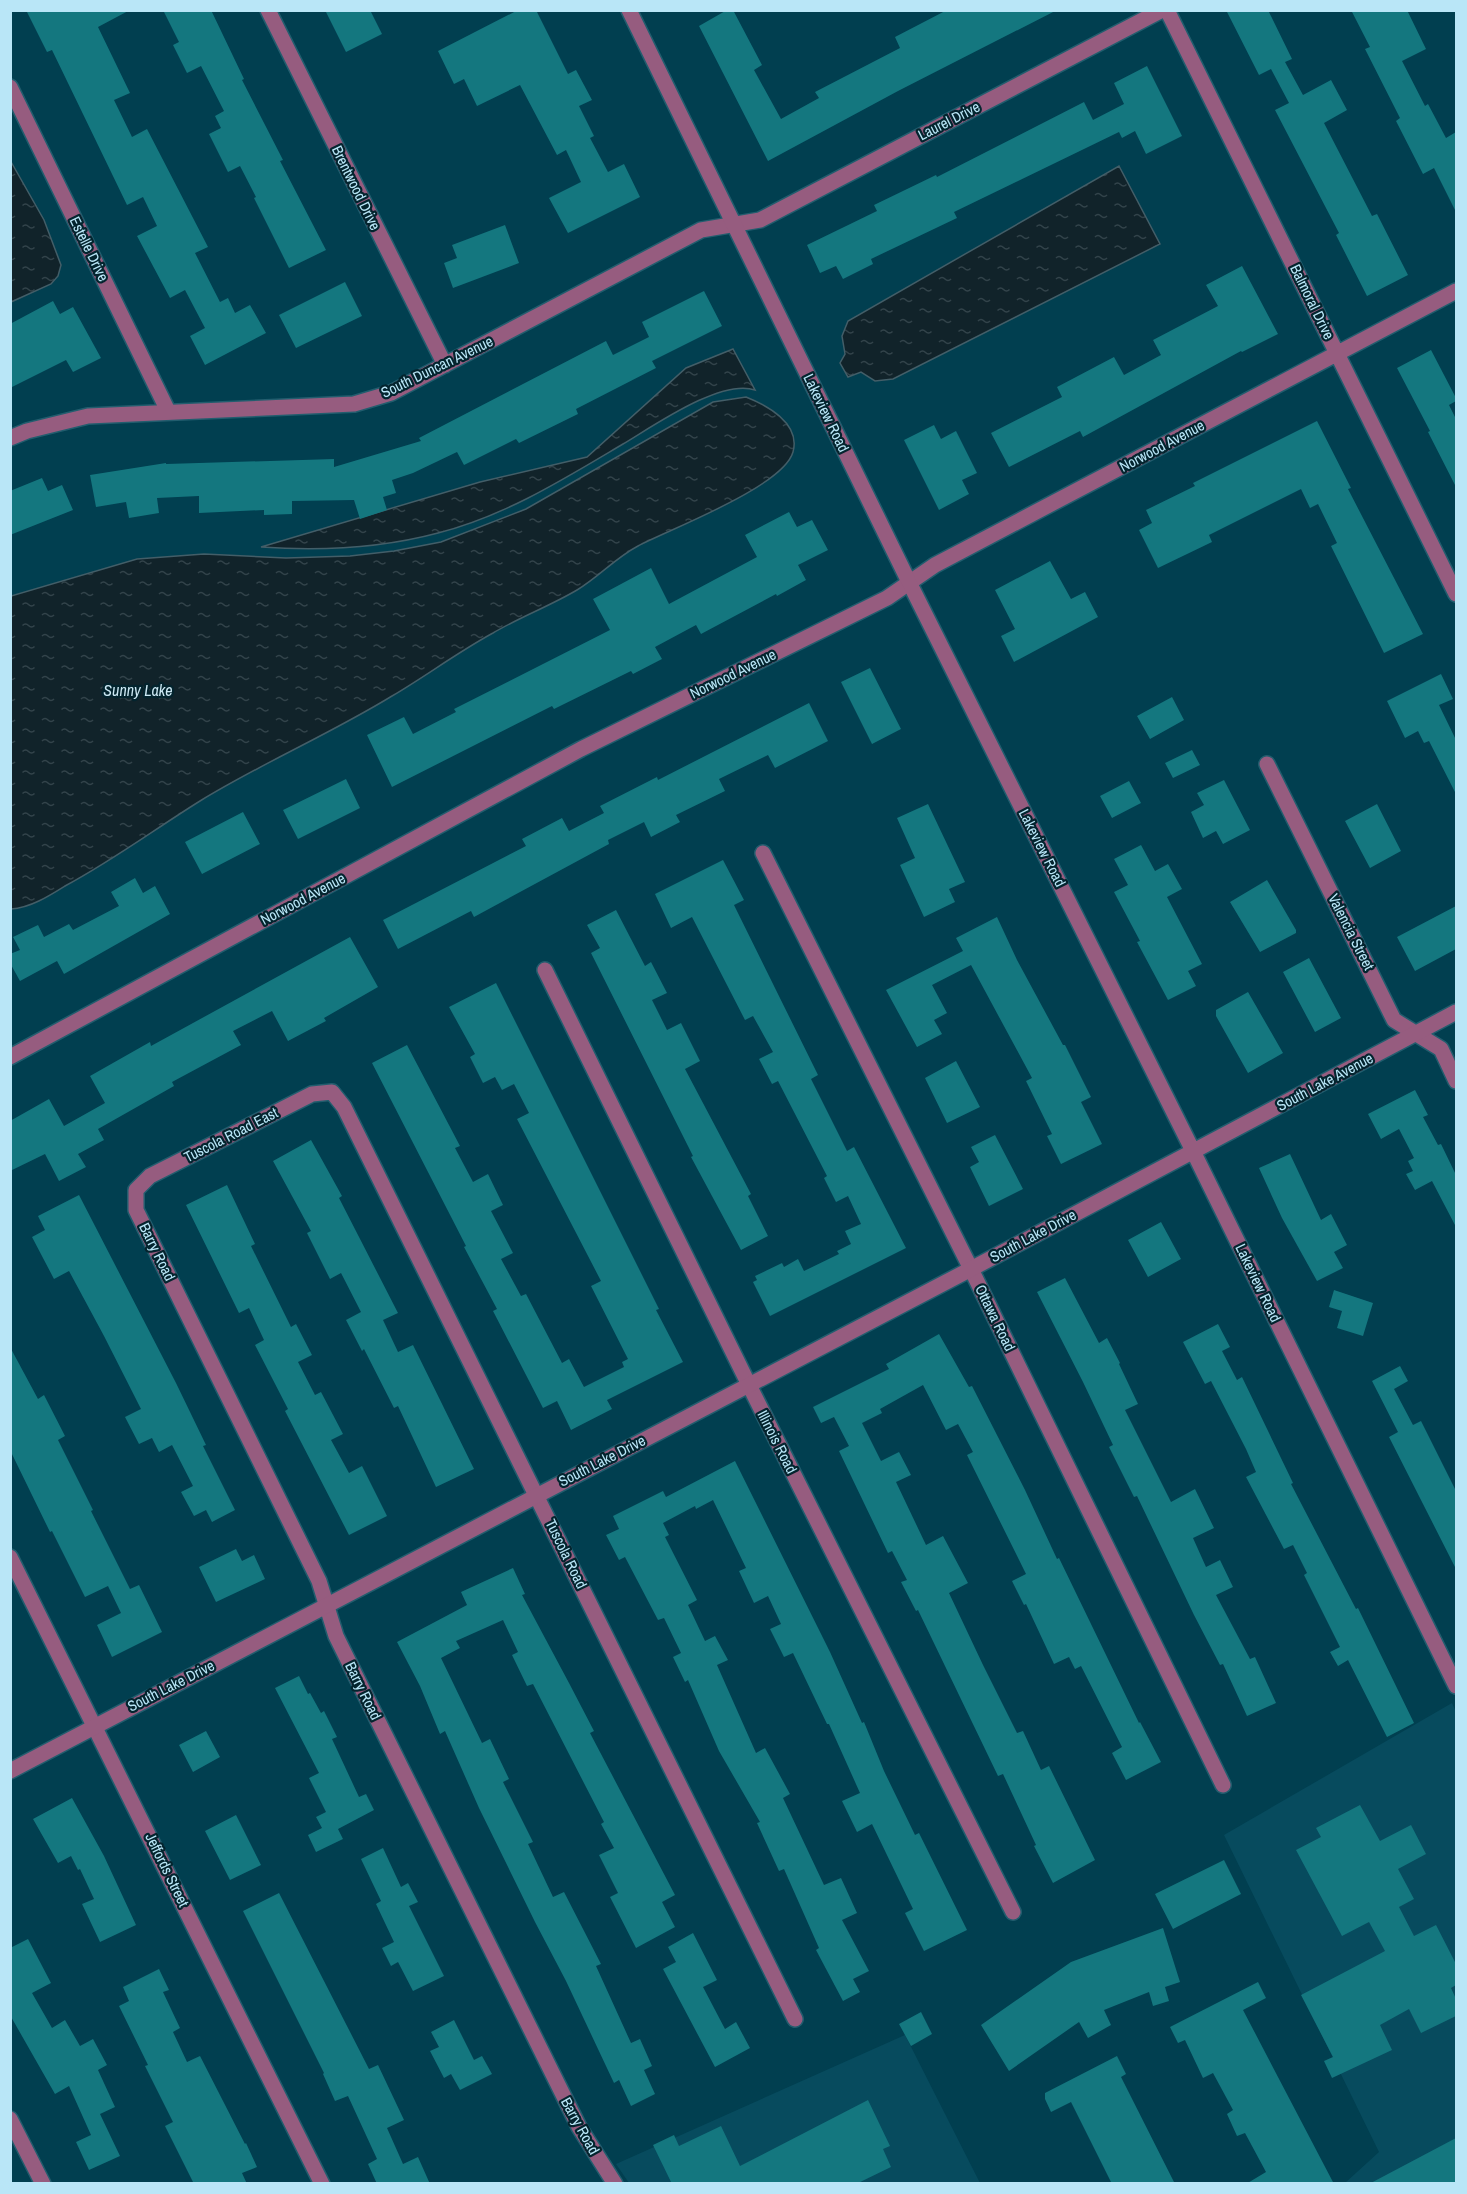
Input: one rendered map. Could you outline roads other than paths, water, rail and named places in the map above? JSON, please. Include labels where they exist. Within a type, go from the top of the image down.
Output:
[{"type":"street","name":"Brentwood Drive","points":[[268,10],[445,365]]},
{"type":"street","name":"Lakeview Road","points":[[629,10],[909,582],[1193,1151],[1456,1686]]},
{"type":"street","name":"Laurel Drive","points":[[733,224],[760,220],[1162,10]]},
{"type":"street","name":"Balmoral Drive","points":[[1167,10],[1456,594]]},
{"type":"street","name":"Estelle Drive","points":[[10,87],[168,411]]},
{"type":"street","name":"South Duncan Avenue","points":[[10,438],[27,431],[88,416],[354,404],[391,393],[701,230],[733,224]]},
{"type":"street","name":"Norwood Avenue","points":[[10,1057],[581,749],[887,598],[935,565],[1456,291]]},
{"type":"street","name":"Valencia Street","points":[[1267,764],[1394,1020],[1441,1049],[1456,1081]]},
{"type":"street","name":"Ottawa Road","points":[[763,853],[971,1269],[1223,1785]]},
{"type":"street","name":"Illinois Road","points":[[545,970],[749,1385],[1013,1912]]},
{"type":"street","name":"South Lake Avenue","points":[[1193,1151],[1456,1012]]},
{"type":"street","name":"Tuscola Road East","points":[[136,1190],[150,1176],[312,1094],[332,1092]]},
{"type":"street","name":"Tuscola Road","points":[[332,1092],[344,1107],[795,2019]]},
{"type":"street","name":"South Lake Drive","points":[[10,1771],[1193,1151]]},
{"type":"street","name":"Barry Road","points":[[136,1190],[136,1210],[319,1581],[336,1636],[579,2127],[615,2184]]},
{"type":"street","name":"Jeffords Street","points":[[13,1566],[96,1725],[322,2184]]},
{"type":"street","points":[[10,2120],[42,2184]]},
{"type":"water","points":[[10,160],[44,220],[61,265],[58,276],[51,284],[11,302]]},
{"type":"water","points":[[1119,166],[1160,244],[893,379],[875,381],[861,372],[848,377],[840,363],[845,354],[842,336],[848,321]]},
{"type":"water","points":[[733,349],[755,390],[741,388],[724,391],[687,406],[556,483],[487,517],[438,533],[373,545],[305,549],[261,547],[480,482],[587,457],[686,368]]},
{"type":"water","name":"Sunny Lake","points":[[746,397],[772,410],[792,432],[793,452],[785,465],[769,479],[724,506],[630,551],[577,590],[503,627],[368,710],[224,787],[52,894],[32,904],[11,909],[11,596],[137,559],[204,554],[286,558],[350,556],[441,542],[526,509],[713,402]]}]
